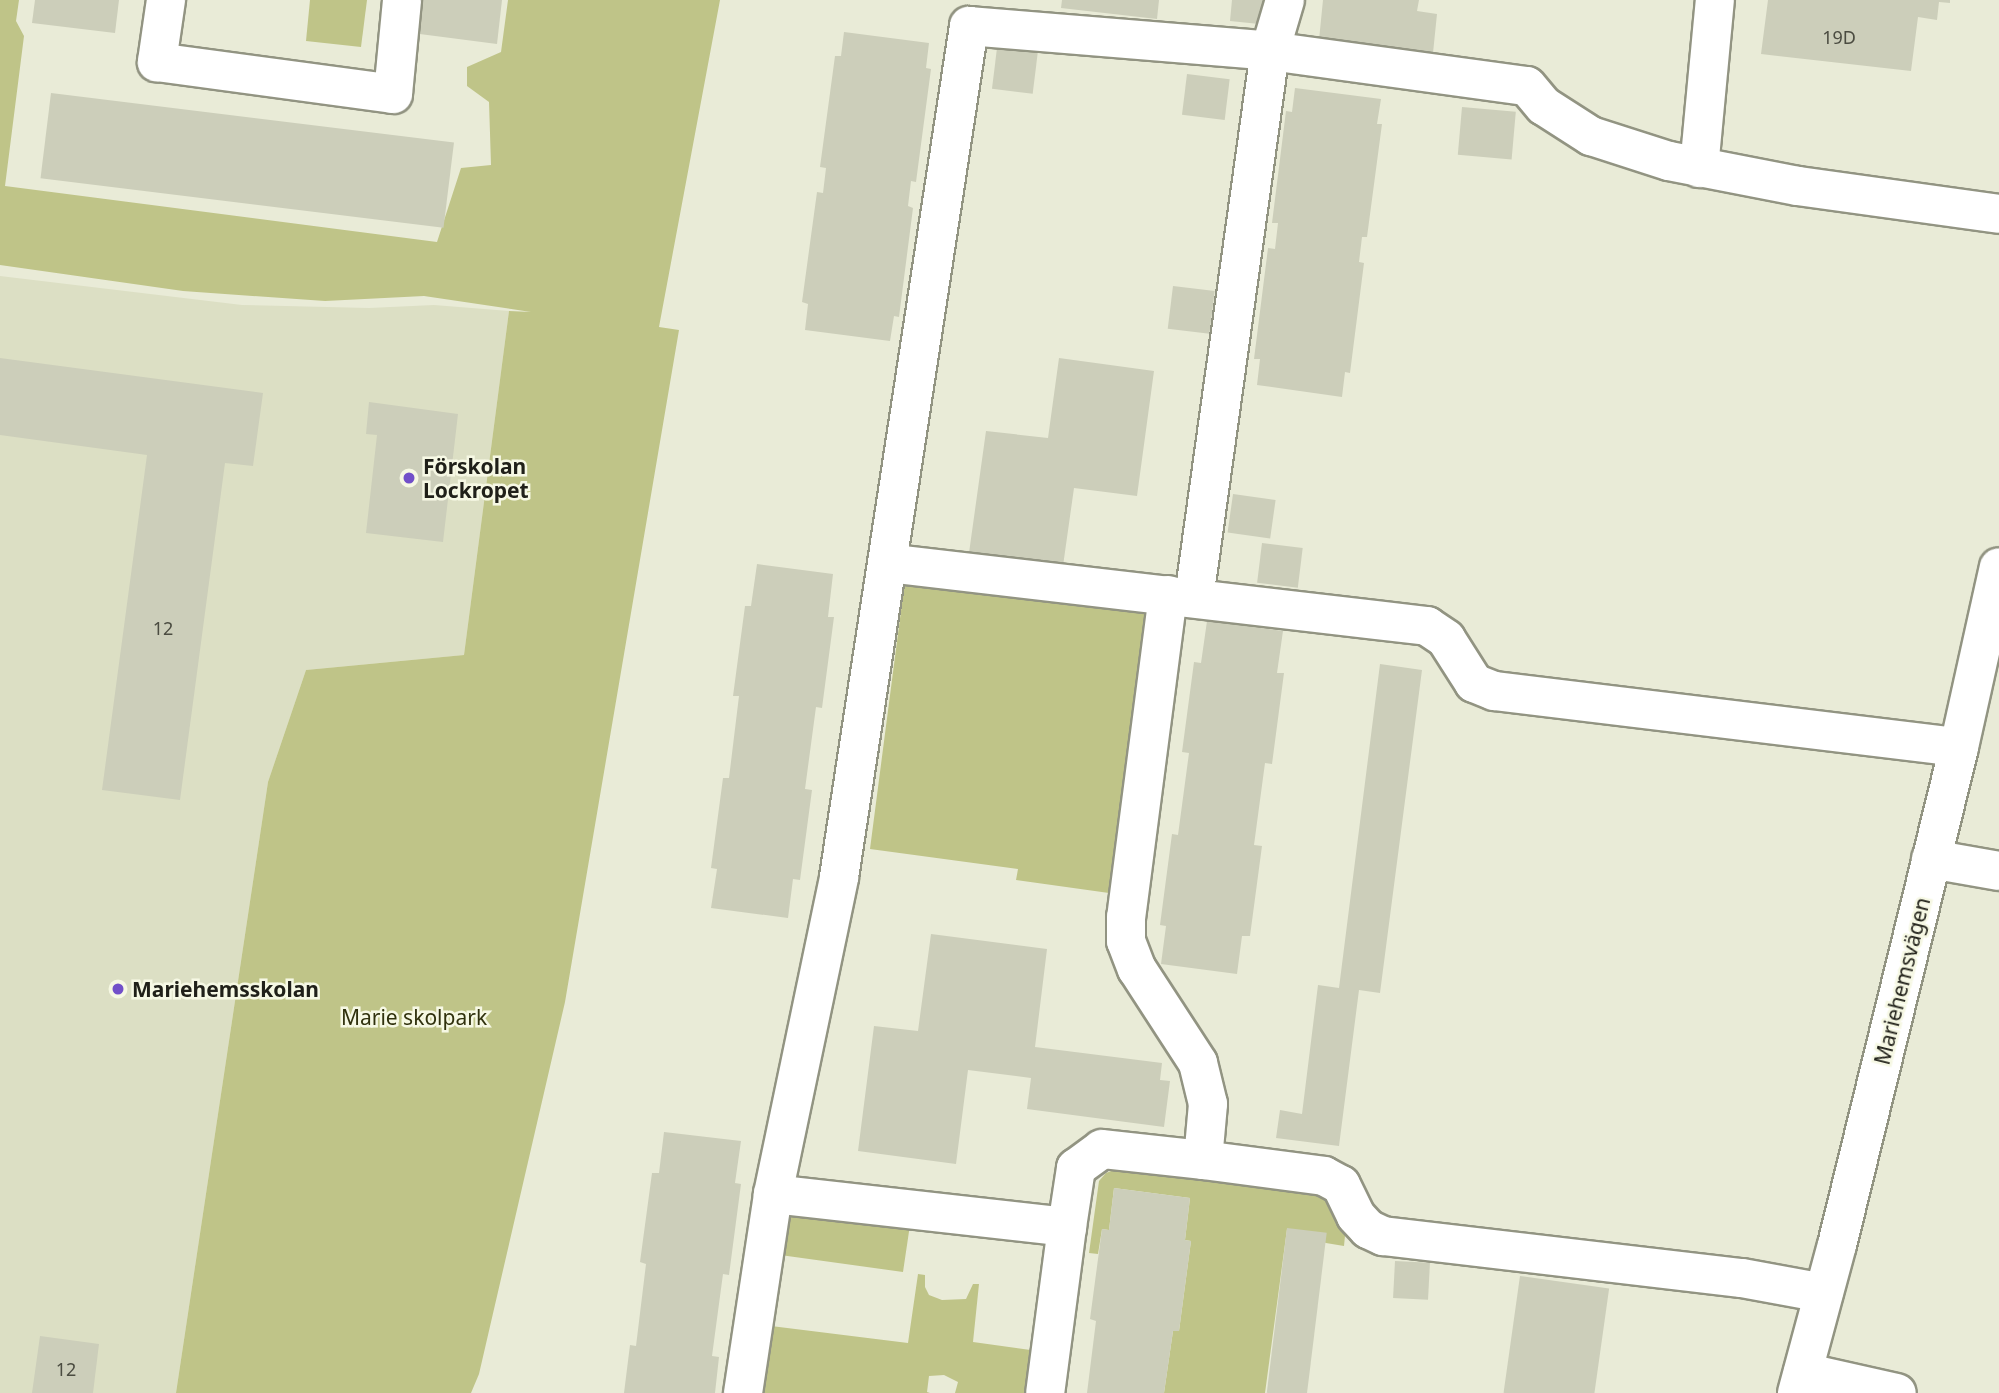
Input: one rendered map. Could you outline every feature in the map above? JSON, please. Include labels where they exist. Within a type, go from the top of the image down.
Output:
[{"type":"street","points":[[166,0],[157,62],[393,94],[402,0]]},
{"type":"street","points":[[1203,1160],[1208,1104],[1198,1063],[1137,969],[1126,941],[1126,917],[1270,51],[1285,0]]},
{"type":"street","points":[[1699,168],[1715,0]]},
{"type":"street","points":[[743,1393],[773,1194],[839,877],[969,26],[1002,15],[1173,41],[1270,51],[1527,86],[1545,106],[1591,136],[1699,168],[1798,186],[1999,214]]},
{"type":"street","points":[[887,564],[1427,626],[1446,639],[1474,683],[1494,691],[1959,747]]},
{"type":"street","name":"Mariehemsvägen","points":[[1800,1382],[1959,747],[1999,567]]},
{"type":"street","points":[[1931,859],[1999,871]]},
{"type":"street","points":[[1045,1393],[1076,1168],[1102,1149],[1324,1175],[1341,1185],[1356,1216],[1367,1229],[1382,1236],[1742,1278],[1824,1293]]},
{"type":"street","points":[[773,1194],[1067,1227]]},
{"type":"street","points":[[1800,1382],[1897,1393]]},
{"type":"shaded area","name":"Mariehemsskolan","points":[[0,276],[242,305],[369,308],[434,305],[509,311],[464,655],[306,670],[268,782],[176,1393],[0,1393]]},
{"type":"green space","name":"Marie skolpark","points":[[0,0],[19,0],[16,21],[24,36],[5,186],[437,242],[461,168],[491,165],[489,102],[467,86],[467,67],[501,52],[508,0],[720,0],[659,327],[679,330],[565,1002],[479,1374],[471,1393],[176,1393],[268,782],[306,670],[464,655],[509,311],[531,312],[424,296],[325,301],[183,291],[0,265]]},
{"type":"green space","points":[[310,0],[367,0],[361,47],[306,41]]},
{"type":"green space","points":[[905,580],[1166,614],[1130,884],[1110,881],[1109,893],[1016,880],[1018,869],[870,849]]},
{"type":"green space","points":[[1119,1168],[1328,1194],[1347,1215],[1344,1246],[1326,1243],[1287,1229],[1265,1393],[1164,1393],[1173,1331],[1179,1331],[1191,1241],[1185,1240],[1190,1198],[1114,1188],[1109,1230],[1102,1229],[1098,1254],[1089,1253],[1099,1181],[1106,1173]]},
{"type":"green space","points":[[776,1208],[911,1218],[903,1272],[773,1254],[763,1325],[908,1343],[918,1274],[925,1275],[925,1287],[929,1295],[942,1300],[966,1299],[973,1284],[979,1284],[973,1342],[1045,1352],[1040,1393],[955,1393],[958,1382],[944,1375],[929,1376],[927,1392],[930,1393],[748,1393]]},
{"type":"building","points":[[35,0],[119,0],[115,33],[32,23]]},
{"type":"building","points":[[416,0],[502,0],[497,44],[412,33]]},
{"type":"building","points":[[1062,0],[1159,0],[1157,19],[1061,8]]},
{"type":"building","points":[[1232,0],[1272,0],[1269,25],[1230,21]]},
{"type":"building","points":[[1323,0],[1419,0],[1417,11],[1437,14],[1433,53],[1319,40]]},
{"type":"building","points":[[1768,0],[1950,0],[1950,3],[1939,2],[1937,20],[1918,17],[1911,71],[1761,54]]},
{"type":"building","points":[[844,32],[929,43],[926,68],[931,69],[916,182],[911,181],[908,206],[913,208],[899,317],[894,316],[890,341],[805,330],[808,304],[802,302],[817,192],[823,193],[826,168],[820,167],[835,56],[841,56]]},
{"type":"building","points":[[997,48],[1038,53],[1033,94],[992,89]]},
{"type":"building","points":[[1187,74],[1230,79],[1225,120],[1182,115]]},
{"type":"building","points":[[1295,88],[1381,99],[1377,124],[1382,124],[1367,237],[1362,237],[1359,262],[1364,263],[1350,373],[1345,372],[1342,397],[1257,385],[1260,359],[1254,359],[1268,248],[1275,249],[1278,223],[1272,223],[1286,111],[1292,112]]},
{"type":"building","points":[[51,93],[454,142],[443,228],[41,178]]},
{"type":"building","points":[[1462,107],[1516,112],[1512,160],[1458,155]]},
{"type":"building","points":[[1173,286],[1215,291],[1209,334],[1168,329]]},
{"type":"building","points":[[0,358],[263,393],[253,466],[225,463],[180,800],[102,790],[147,455],[0,435]]},
{"type":"building","points":[[1059,358],[1154,371],[1137,496],[1074,488],[1063,566],[969,553],[986,431],[1048,438]]},
{"type":"building","points":[[369,402],[458,414],[443,542],[366,533],[377,435],[366,434]]},
{"type":"building","points":[[1233,494],[1276,500],[1270,539],[1228,533]]},
{"type":"building","points":[[1262,543],[1303,548],[1298,588],[1257,583]]},
{"type":"building","points":[[757,564],[833,574],[828,617],[834,617],[822,708],[816,707],[805,789],[812,790],[800,880],[793,879],[788,918],[711,908],[717,869],[711,868],[723,778],[729,778],[739,696],[733,696],[745,606],[751,606]]},
{"type":"building","points":[[1207,621],[1283,631],[1277,673],[1284,673],[1272,764],[1265,763],[1254,845],[1262,846],[1250,936],[1242,936],[1237,974],[1161,964],[1166,926],[1160,925],[1172,834],[1178,835],[1189,753],[1182,752],[1194,662],[1201,663]]},
{"type":"building","points":[[1380,664],[1422,670],[1380,993],[1359,990],[1339,1146],[1276,1138],[1280,1110],[1302,1114],[1318,985],[1339,988]]},
{"type":"building","points":[[931,934],[1047,949],[1035,1047],[1162,1063],[1160,1080],[1170,1081],[1164,1127],[1027,1109],[1031,1078],[968,1070],[956,1164],[858,1151],[874,1026],[918,1031]]},
{"type":"building","points":[[664,1132],[741,1141],[735,1183],[741,1184],[729,1275],[723,1274],[712,1356],[719,1357],[715,1393],[624,1393],[630,1345],[636,1346],[646,1264],[640,1262],[652,1173],[659,1173]]},
{"type":"building","points":[[1114,1188],[1190,1198],[1185,1240],[1191,1241],[1179,1331],[1173,1331],[1164,1393],[1087,1393],[1096,1321],[1090,1319],[1102,1229],[1109,1230]]},
{"type":"building","points":[[1287,1228],[1327,1233],[1307,1393],[1267,1393]]},
{"type":"building","points":[[1395,1261],[1430,1263],[1428,1300],[1393,1298]]},
{"type":"building","points":[[1520,1276],[1609,1289],[1594,1393],[1504,1393]]},
{"type":"building","points":[[40,1336],[99,1344],[93,1393],[32,1393]]},
{"type":"place","name":"Förskolan Lockropet","points":[[409,478]]},
{"type":"place","name":"Mariehemsskolan","points":[[118,989]]}]
